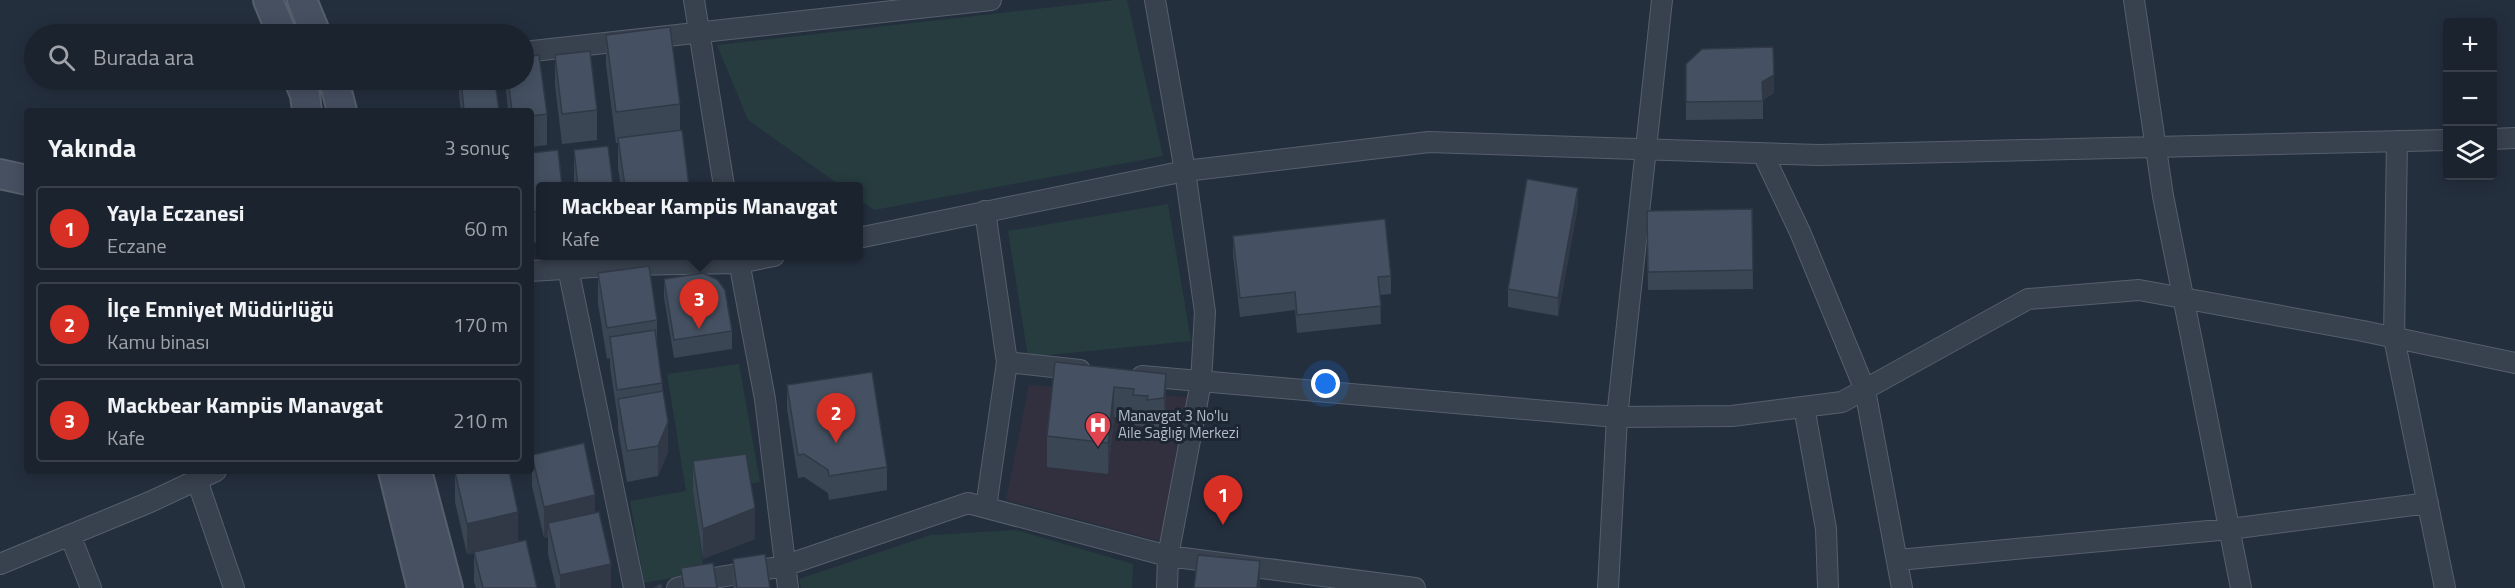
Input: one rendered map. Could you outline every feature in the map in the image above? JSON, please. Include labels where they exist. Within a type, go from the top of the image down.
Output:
[{"type":"main road","points":[[268,0],[278,24]]},
{"type":"main road","points":[[302,0],[312,24]]},
{"type":"main road","points":[[303,90],[307,108]]},
{"type":"main road","points":[[337,90],[341,108]]},
{"type":"main road","points":[[0,174],[24,179]]},
{"type":"main road","points":[[394,474],[422,588]]},
{"type":"main road","points":[[418,474],[448,588]]},
{"type":"street","points":[[694,0],[723,182]]},
{"type":"street","points":[[534,51],[991,0]]},
{"type":"street","points":[[1155,0],[1185,171],[1205,312],[1201,382],[1168,556],[1167,588]]},
{"type":"street","points":[[1608,588],[1617,417],[1662,0]]},
{"type":"street","points":[[2134,0],[2154,147],[2241,588]]},
{"type":"street","points":[[2497,139],[2515,138]]},
{"type":"street","points":[[863,237],[1185,171],[1429,142],[1819,155],[2443,140]]},
{"type":"street","points":[[2397,141],[2394,338],[2445,588]]},
{"type":"street","points":[[1763,154],[1800,232],[1865,390],[1902,588]]},
{"type":"street","points":[[985,211],[1007,362],[986,507]]},
{"type":"street","points":[[534,270],[720,260]]},
{"type":"street","points":[[739,260],[765,399],[788,588]]},
{"type":"street","points":[[568,268],[633,588]]},
{"type":"street","points":[[1121,374],[1617,417],[1732,416],[1842,402],[2028,299],[2139,290],[2515,363]]},
{"type":"street","points":[[1007,362],[1098,372]]},
{"type":"street","points":[[1804,407],[1826,528],[1828,588]]},
{"type":"street","points":[[0,564],[210,474]]},
{"type":"street","points":[[197,480],[234,588]]},
{"type":"street","points":[[677,588],[708,579],[784,566],[968,503],[1168,556],[1387,587],[1415,588]]},
{"type":"street","points":[[1898,560],[2230,529],[2427,503]]},
{"type":"street","points":[[70,535],[91,588]]},
{"type":"shaded area","name":"Manavgat 3 No'lu Aile Sağlığı Merkezi","points":[[1029,385],[1188,397],[1163,542],[1006,500]]},
{"type":"green space","points":[[1127,0],[1163,156],[874,210],[863,202],[863,182],[835,182],[748,120],[717,45]]},
{"type":"green space","points":[[1168,204],[1191,341],[1028,357],[1008,231]]},
{"type":"green space","points":[[739,364],[760,482],[693,492],[704,572],[644,583],[630,501],[686,491],[667,374]]},
{"type":"green space","points":[[1016,530],[1133,564],[1132,588],[801,588],[799,579],[931,535]]},
{"type":"building","points":[[670,27],[680,104],[616,112],[606,35]]},
{"type":"building","points":[[1773,47],[1774,75],[1762,82],[1763,101],[1686,102],[1686,64],[1702,49]]},
{"type":"building","points":[[590,51],[597,110],[562,114],[555,55]]},
{"type":"building","points":[[539,55],[547,114],[534,116],[534,108],[512,108],[509,90],[534,90],[534,56]]},
{"type":"building","points":[[462,90],[496,90],[499,108],[464,108]]},
{"type":"building","points":[[682,130],[688,182],[624,182],[618,138]]},
{"type":"building","points":[[608,146],[612,182],[578,182],[574,150]]},
{"type":"building","points":[[558,150],[562,182],[536,182],[536,211],[534,212],[534,153]]},
{"type":"building","points":[[1527,179],[1578,188],[1558,298],[1508,289]]},
{"type":"building","points":[[1752,209],[1753,270],[1648,272],[1647,211]]},
{"type":"building","points":[[1385,219],[1391,276],[1378,277],[1381,306],[1297,315],[1295,292],[1240,298],[1233,236]]},
{"type":"building","points":[[649,266],[657,320],[607,328],[598,273]]},
{"type":"building","points":[[703,273],[718,280],[725,290],[732,331],[674,340],[664,279]]},
{"type":"building","points":[[655,330],[662,383],[617,390],[610,337]]},
{"type":"building","points":[[1055,362],[1166,374],[1164,398],[1147,400],[1148,396],[1133,395],[1134,389],[1114,387],[1108,443],[1047,436]]},
{"type":"building","points":[[872,372],[887,467],[829,476],[828,470],[804,454],[798,455],[787,385]]},
{"type":"building","points":[[663,391],[668,422],[658,446],[627,451],[618,399]]},
{"type":"building","points":[[584,443],[595,495],[544,507],[534,455]]},
{"type":"building","points":[[746,454],[755,508],[703,529],[693,461]]},
{"type":"building","points":[[455,474],[510,474],[518,512],[467,524]]},
{"type":"building","points":[[599,512],[611,564],[560,575],[548,523]]},
{"type":"building","points":[[526,540],[537,588],[483,588],[474,552]]},
{"type":"building","points":[[765,554],[770,588],[737,588],[733,559]]},
{"type":"building","points":[[1198,555],[1260,561],[1257,588],[1194,588]]},
{"type":"building","points":[[713,563],[717,588],[684,588],[681,568]]},
{"type":"place","name":"Mackbear Kampüs Manavgat","points":[[699,329]]},
{"type":"place","name":"İlçe Emniyet Müdürlüğü","points":[[836,443]]},
{"type":"place","name":"Manavgat 3 No'lu Aile Sağlığı Merkezi","points":[[1098,448]]},
{"type":"place","name":"Yayla Eczanesi","points":[[1223,525]]}]
